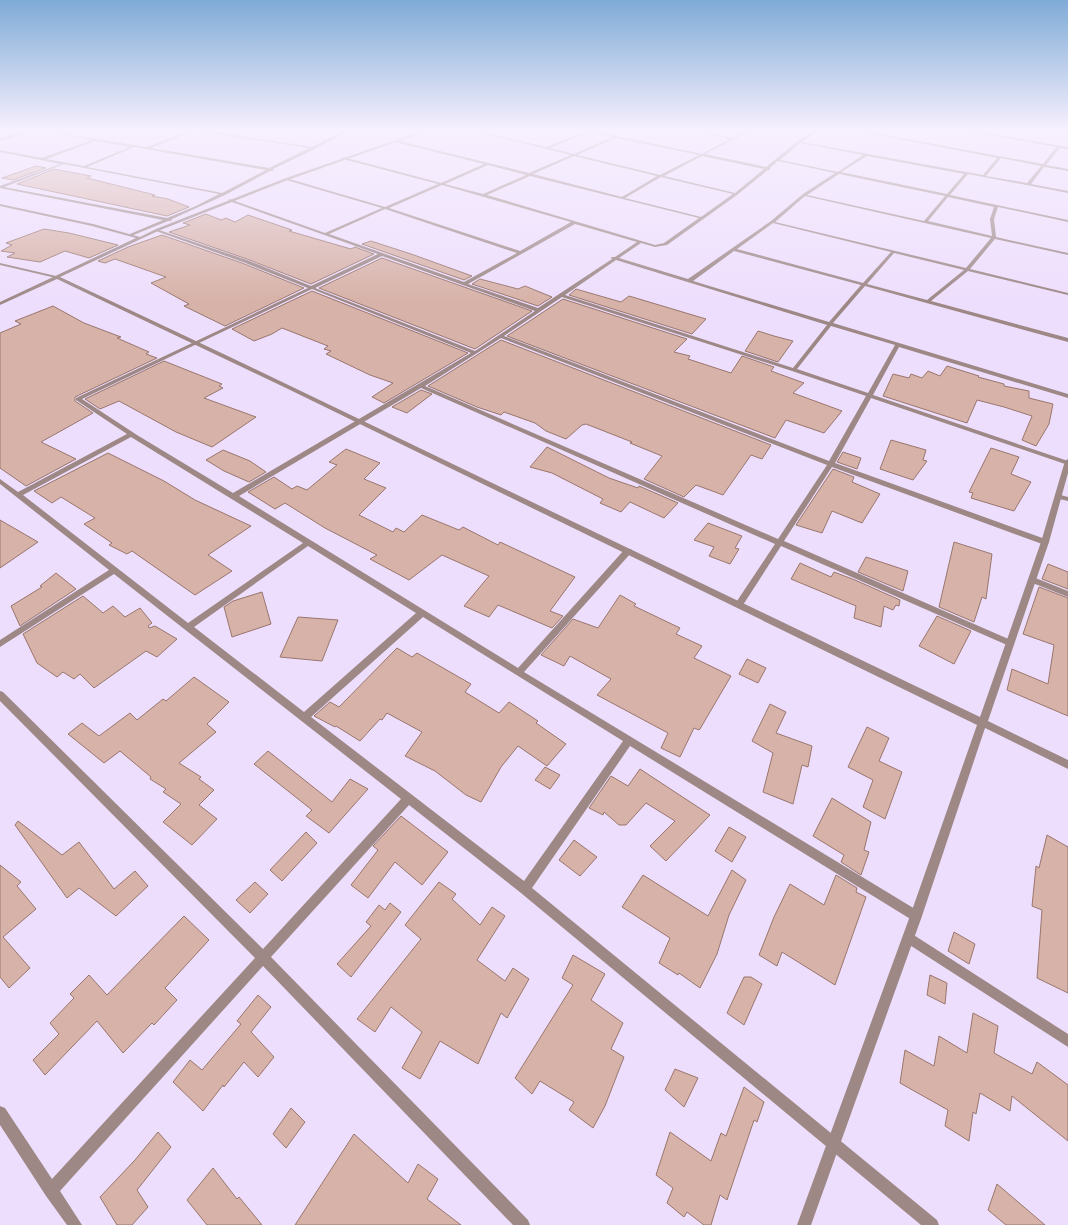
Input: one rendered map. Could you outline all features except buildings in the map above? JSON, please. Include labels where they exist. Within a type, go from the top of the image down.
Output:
[{"type":"street","points":[[1,187],[170,220]]},
{"type":"street","points":[[190,187],[224,194]]},
{"type":"street","points":[[132,235],[170,220],[238,187]]},
{"type":"street","points":[[0,304],[157,230],[263,187]]},
{"type":"street","points":[[317,187],[520,252]]},
{"type":"street","points":[[327,233],[431,187]]},
{"type":"street","points":[[455,187],[655,246],[665,244],[745,187]]},
{"type":"street","points":[[483,195],[502,187]]},
{"type":"street","points":[[579,187],[702,218]]},
{"type":"street","points":[[622,198],[641,187]]},
{"type":"street","points":[[707,187],[736,194]]},
{"type":"street","points":[[689,281],[772,222],[804,195],[816,187]]},
{"type":"street","points":[[905,187],[1068,221]]},
{"type":"street","points":[[926,222],[954,187]]},
{"type":"street","points":[[1040,187],[1068,192]]},
{"type":"street","points":[[804,195],[1068,254]]},
{"type":"street","points":[[230,200],[327,233],[538,310]]},
{"type":"street","points":[[0,204],[140,238]]},
{"type":"street","points":[[929,301],[967,270],[994,237],[992,219],[996,206]]},
{"type":"street","points":[[464,284],[575,222]]},
{"type":"street","points":[[772,222],[1068,294]]},
{"type":"street","points":[[157,230],[245,261],[475,353]]},
{"type":"street","points":[[234,496],[475,353],[614,258],[640,242]]},
{"type":"street","points":[[733,249],[1068,340]]},
{"type":"street","points":[[794,370],[830,324],[866,285],[893,252]]},
{"type":"street","points":[[382,254],[78,399],[130,435],[234,496],[421,614],[916,916]]},
{"type":"street","points":[[614,258],[1068,396]]},
{"type":"street","points":[[0,264],[56,277],[198,342],[628,551],[740,603],[1068,765]]},
{"type":"street","points":[[561,294],[1068,462],[1045,542],[909,938],[804,1225]]},
{"type":"street","points":[[500,336],[830,464],[1045,542]]},
{"type":"street","points":[[740,603],[780,544],[830,464],[871,396],[898,344]]},
{"type":"street","points":[[421,386],[1010,644]]},
{"type":"street","points":[[18,495],[130,435]]},
{"type":"street","points":[[0,481],[525,889],[834,1142],[932,1225]]},
{"type":"street","points":[[1057,496],[1068,499]]},
{"type":"street","points":[[188,626],[309,542]]},
{"type":"street","points":[[518,673],[628,551]]},
{"type":"street","points":[[0,644],[115,570]]},
{"type":"street","points":[[1032,580],[1068,594]]},
{"type":"street","points":[[305,717],[421,614]]},
{"type":"street","points":[[0,694],[263,957],[523,1225]]},
{"type":"street","points":[[525,889],[628,740]]},
{"type":"street","points":[[51,1191],[408,798]]},
{"type":"street","points":[[909,938],[1068,1041]]},
{"type":"street","points":[[0,1113],[75,1225]]}]
